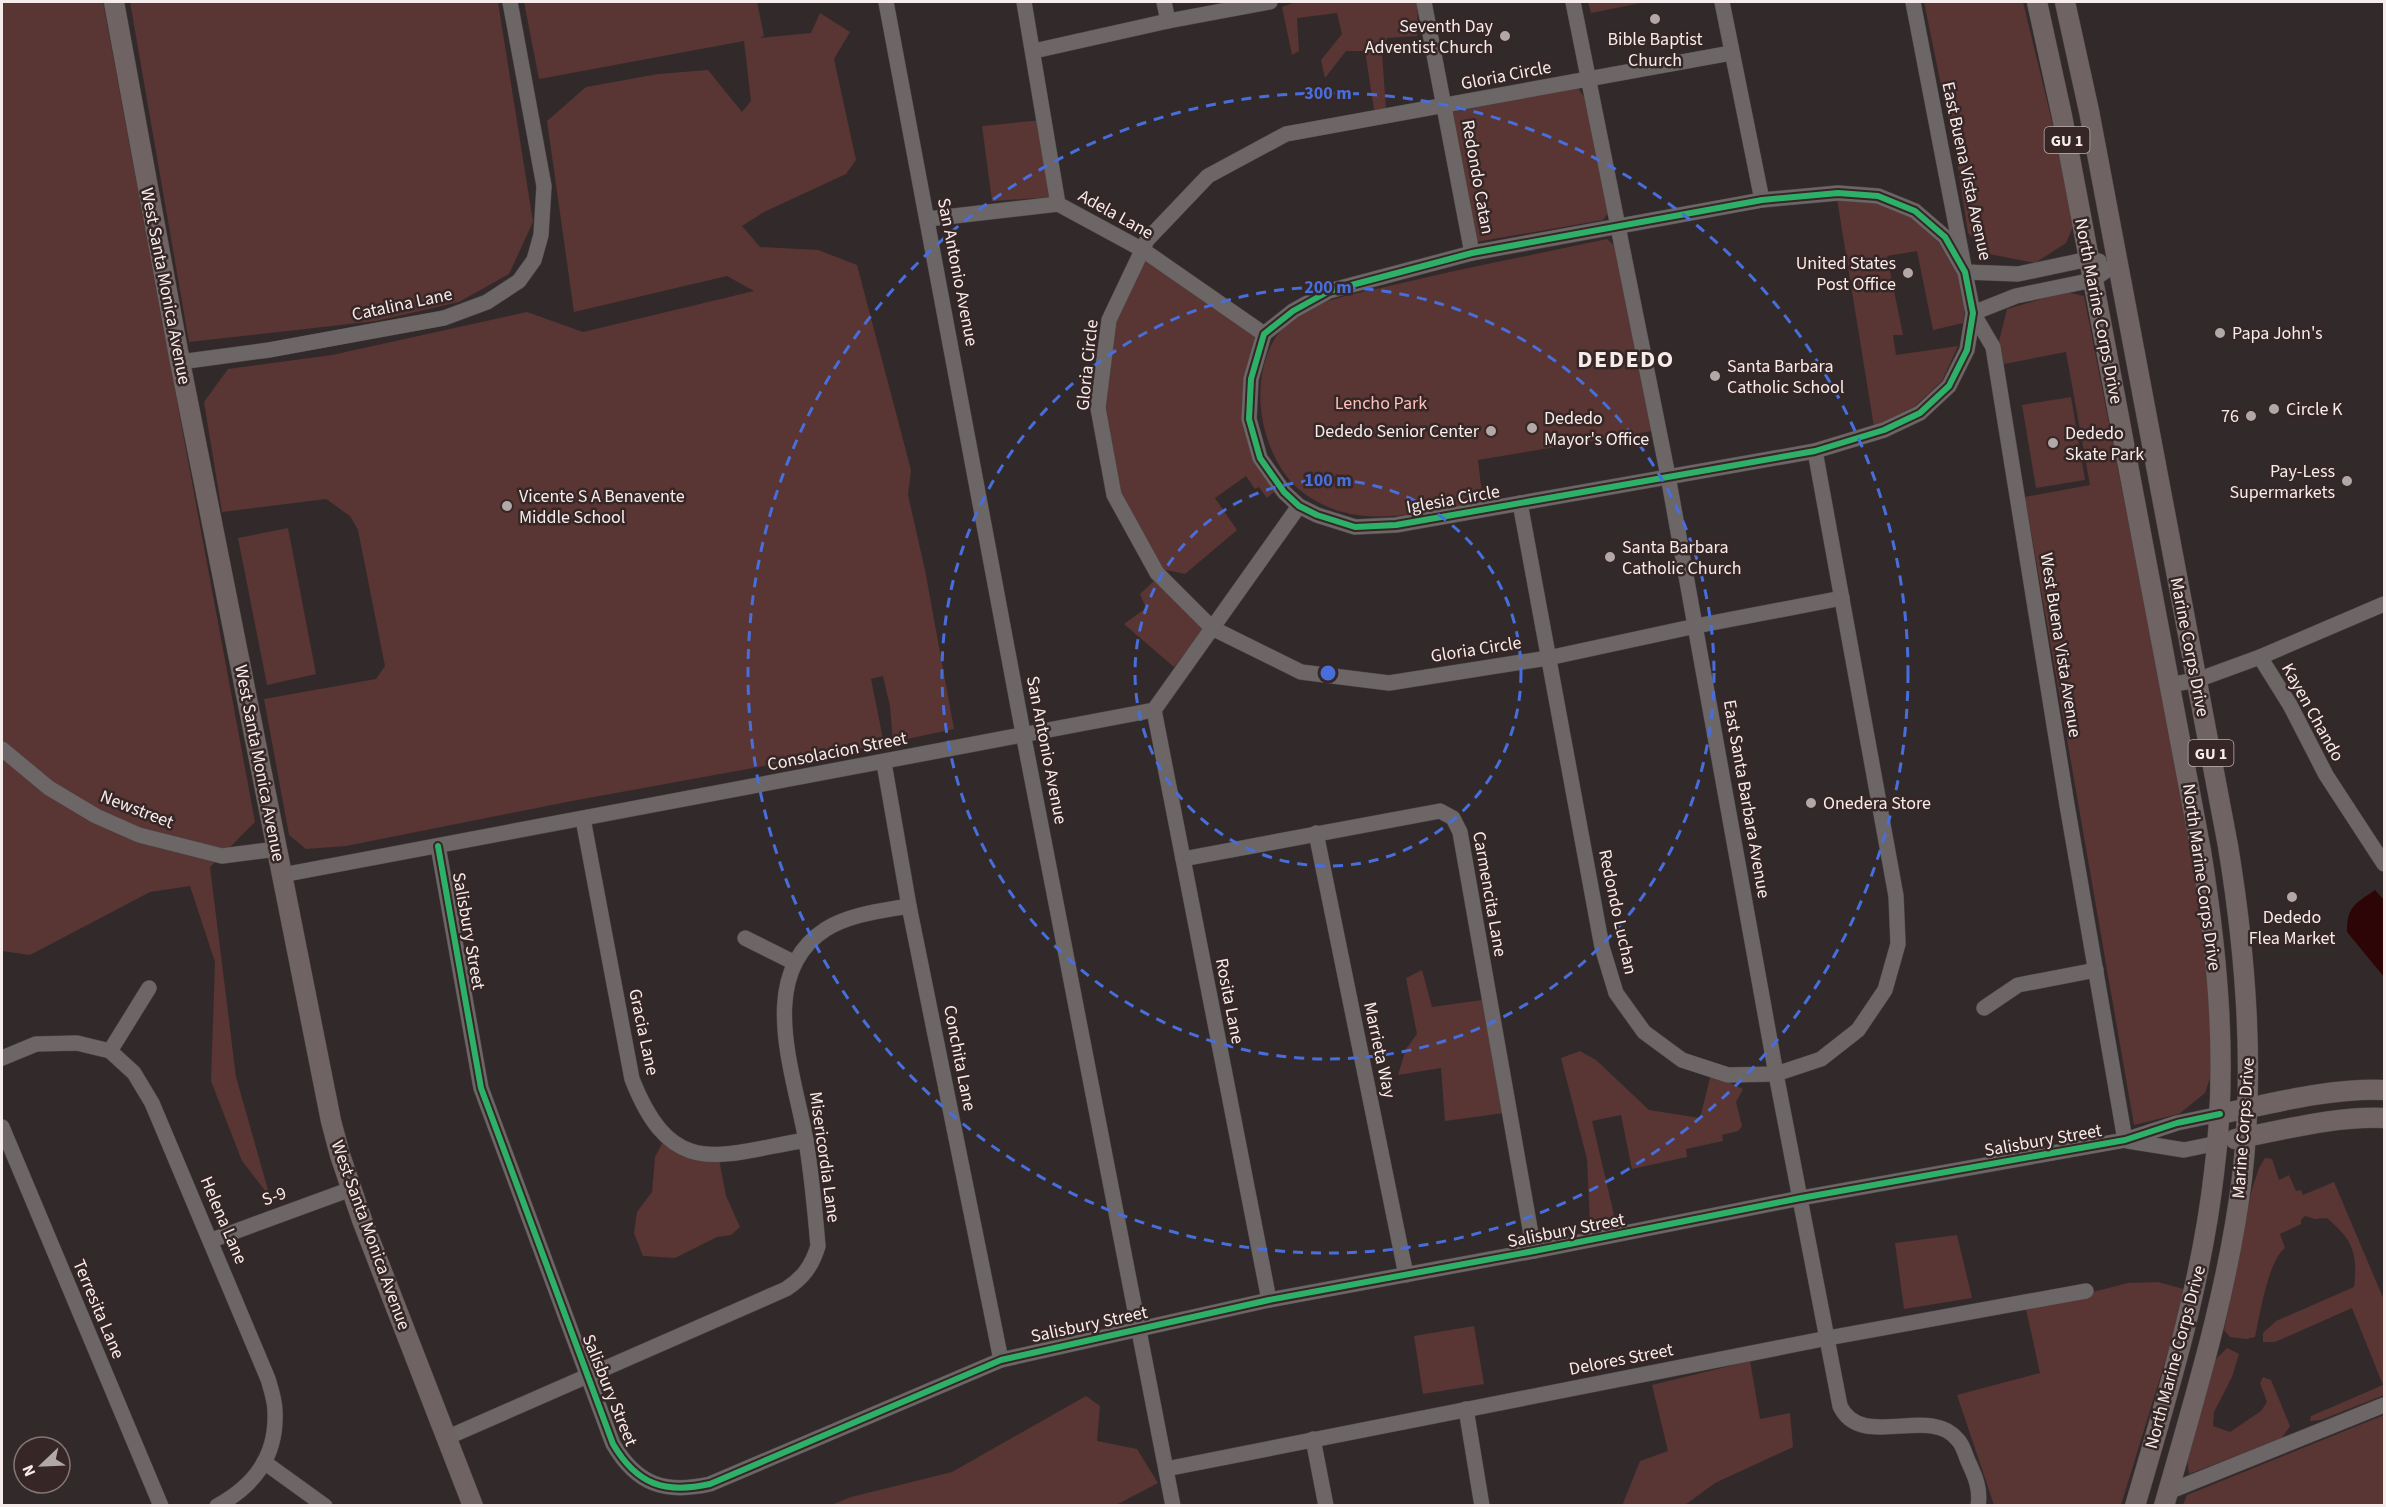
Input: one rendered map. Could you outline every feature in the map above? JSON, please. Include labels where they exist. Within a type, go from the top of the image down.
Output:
[{"type":"main road","name":"West Santa Monica Avenue","points":[[114,2],[180,362],[331,1121],[351,1189],[473,1506]]},
{"type":"main road","name":"North Marine Corps Drive","points":[[2037,2],[2056,84],[2201,851],[2212,930],[2220,1044],[2220,1114],[2210,1208],[2187,1324],[2135,1506]]},
{"type":"main road","name":"Marine Corps Drive","points":[[2065,2],[2085,89],[2228,846],[2240,926],[2246,1001],[2248,1109],[2237,1212],[2222,1293],[2204,1368],[2166,1499]]},
{"type":"main road","points":[[2220,1114],[2330,1092],[2385,1090]]},
{"type":"main road","points":[[2218,1143],[2334,1120],[2364,1117],[2385,1118]]},
{"type":"street","name":"Catalina Lane","points":[[180,362],[269,350],[444,318],[487,302],[519,281],[534,260],[541,235],[544,186],[510,2]]},
{"type":"street","name":"San Antonio Avenue","points":[[886,2],[1023,733],[1173,1506]]},
{"type":"street","name":"Adela Lane","points":[[1024,2],[1058,204],[1143,250],[1264,334]]},
{"type":"street","points":[[1164,2],[1168,21]]},
{"type":"street","points":[[1034,51],[1168,21],[1270,2]]},
{"type":"street","name":"Redondo Catan","points":[[1424,2],[1472,253]]},
{"type":"street","name":"East Santa Barbara Avenue","points":[[1573,2],[1668,476],[1776,1074],[1802,1198],[1840,1406],[1844,1415],[1858,1425],[1932,1426],[1946,1430],[1958,1439],[1969,1463],[1980,1495],[1978,1506]]},
{"type":"street","points":[[1722,2],[1762,200]]},
{"type":"street","name":"East Buena Vista Avenue","points":[[1913,2],[1965,272],[2018,274],[2089,259],[2117,263]]},
{"type":"street","name":"Gloria Circle","points":[[1731,53],[1286,135],[1208,176],[1147,240],[1109,320],[1098,408],[1114,495],[1157,573],[1212,628],[1301,672],[1389,683],[1548,658],[1842,598]]},
{"type":"street","name":"Iglesia Circle","points":[[1838,194],[1878,196],[1915,211],[1945,237],[1965,272],[1973,313],[1967,350],[1949,386],[1920,413],[1884,430],[1815,451],[1396,525],[1355,527],[1317,515],[1299,506],[1284,492],[1260,458],[1249,419],[1251,379],[1264,334],[1293,311],[1329,291],[1472,253],[1762,200],[1838,194]]},
{"type":"street","points":[[928,219],[1058,204]]},
{"type":"street","points":[[1973,313],[2016,296],[2092,280],[2117,263]]},
{"type":"street","name":"West Buena Vista Avenue","points":[[1973,313],[1993,347],[2125,1140]]},
{"type":"street","name":"Redondo Luchan","points":[[1520,503],[1602,947],[1616,993],[1644,1032],[1683,1060],[1728,1075],[1776,1074],[1821,1059],[1858,1030],[1885,990],[1898,944],[1896,896],[1815,451]]},
{"type":"street","points":[[1154,710],[1299,506]]},
{"type":"street","points":[[2260,657],[2385,604]]},
{"type":"street","name":"Kayen Chando","points":[[2169,685],[2197,680],[2260,657],[2290,705],[2326,775],[2385,864]]},
{"type":"street","name":"Consolacion Street","points":[[282,875],[1154,710]]},
{"type":"street","name":"Rosita Lane","points":[[1154,710],[1269,1299]]},
{"type":"street","name":"Newstreet","points":[[2,749],[49,788],[96,816],[139,835],[222,856],[277,849]]},
{"type":"street","name":"Conchita Lane","points":[[884,762],[909,906],[1001,1360]]},
{"type":"street","name":"Carmencita Lane","points":[[1183,859],[1440,811],[1447,813],[1458,825],[1534,1251]]},
{"type":"street","name":"Gracia Lane","points":[[583,819],[632,1079],[640,1101],[652,1121],[668,1139],[688,1151],[711,1156],[806,1140]]},
{"type":"street","name":"Marrieta Way","points":[[1316,833],[1406,1275]]},
{"type":"street","name":"Salisbury Street","points":[[438,846],[481,1088],[613,1444],[624,1463],[642,1478],[664,1486],[687,1489],[710,1484],[1001,1360],[1269,1299],[1534,1251],[1802,1198],[2125,1140],[2220,1114]]},
{"type":"street","name":"Misericordia Lane","points":[[446,1438],[786,1289],[801,1279],[814,1259],[818,1246],[806,1140],[784,1031],[785,990],[795,963],[808,944],[825,930],[849,918],[909,906]]},
{"type":"street","points":[[745,938],[795,963]]},
{"type":"street","points":[[1984,1008],[2018,986],[2096,970]]},
{"type":"street","points":[[110,1051],[149,988]]},
{"type":"street","name":"Helena Lane","points":[[2,1058],[36,1044],[77,1043],[110,1051],[134,1073],[152,1103],[212,1240],[268,1379],[275,1409],[274,1443],[264,1462],[239,1493],[217,1506]]},
{"type":"street","name":"Terresita Lane","points":[[2,1127],[161,1506]]},
{"type":"street","name":"Salisbury Street","points":[[2125,1140],[2184,1150],[2218,1143]]},
{"type":"street","name":"S-9","points":[[212,1240],[351,1189]]},
{"type":"street","name":"Delores Street","points":[[1166,1469],[1828,1338],[2086,1291]]},
{"type":"street","points":[[2166,1499],[2385,1405]]},
{"type":"street","points":[[1466,1409],[1482,1506]]},
{"type":"street","points":[[1313,1439],[1326,1506]]},
{"type":"street","points":[[264,1462],[325,1506]]},
{"type":"green space","points":[[2,2],[103,2],[255,822],[210,867],[236,1077],[270,1197],[242,1161],[211,1081],[215,962],[190,886],[150,892],[30,955],[2,951]]},
{"type":"green space","points":[[130,2],[498,2],[533,222],[509,274],[459,302],[376,321],[189,342]]},
{"type":"green space","points":[[524,2],[757,2],[764,36],[759,38],[811,33],[820,13],[850,32],[834,59],[856,160],[846,174],[764,212],[742,226],[760,247],[818,250],[857,265],[911,470],[908,495],[925,570],[954,729],[893,742],[890,706],[883,676],[871,679],[884,744],[572,801],[346,846],[306,849],[289,835],[264,699],[376,679],[385,666],[358,530],[350,516],[326,499],[222,512],[204,402],[228,369],[332,355],[527,312],[583,332],[754,291],[727,276],[574,312],[547,121],[586,87],[658,74],[708,70],[742,112],[751,101],[744,41],[539,79]]},
{"type":"green space","points":[[1296,2],[1418,2],[1417,36],[1387,38],[1382,53],[1386,109],[1375,116],[1365,51],[1346,51],[1325,78],[1321,60],[1342,34],[1337,13],[1297,18],[1299,51],[1292,55],[1282,7]]},
{"type":"green space","points":[[1588,2],[1646,2],[1591,13]]},
{"type":"green space","points":[[1924,2],[2023,2],[2076,220],[2066,243],[2035,263],[1989,254],[1968,233],[1958,168]]},
{"type":"green space","points":[[1578,88],[1587,101],[1609,212],[1603,220],[1476,242],[1452,112]]},
{"type":"green space","points":[[1042,120],[1052,197],[992,201],[982,126]]},
{"type":"green space","points":[[1837,199],[1882,204],[1914,216],[1943,248],[1956,272],[1964,297],[1963,323],[1933,330],[1917,251],[1887,256],[1903,335],[1893,335],[1896,355],[1958,346],[1942,381],[1914,407],[1874,427]]},
{"type":"green space","name":"Lencho Park","points":[[1607,239],[1615,246],[1652,431],[1478,460],[1483,502],[1420,513],[1373,516],[1348,513],[1314,500],[1293,484],[1282,469],[1266,434],[1260,395],[1266,357],[1274,340],[1296,317],[1315,306],[1351,295]]},
{"type":"green space","points":[[1146,256],[1261,336],[1245,420],[1277,489],[1267,498],[1259,487],[1255,489],[1246,476],[1215,498],[1237,530],[1185,574],[1161,569],[1117,493],[1102,408],[1112,321]]},
{"type":"green space","points":[[2066,292],[2084,296],[2199,883],[2216,1060],[2205,1093],[2179,1114],[2134,1125],[2025,497],[2090,485],[2066,352],[2004,364],[1999,341],[2007,309]]},
{"type":"green space","name":"Dededo Skate Park","points":[[2071,397],[2085,480],[2036,488],[2022,405]]},
{"type":"green space","points":[[288,528],[316,674],[267,685],[238,538]]},
{"type":"green space","points":[[1155,580],[1204,628],[1174,667],[1124,624],[1146,608],[1140,594]]},
{"type":"green space","points":[[1422,970],[1432,1007],[1482,1000],[1504,1113],[1445,1121],[1441,1068],[1398,1075],[1406,1049],[1417,1034],[1406,978]]},
{"type":"green space","points":[[1580,1051],[1596,1060],[1649,1110],[1700,1118],[1711,1074],[1743,1089],[1736,1102],[1742,1126],[1738,1131],[1722,1135],[1723,1141],[1686,1149],[1687,1157],[1632,1169],[1621,1115],[1592,1121],[1615,1219],[1590,1225],[1587,1159],[1561,1058]]},
{"type":"green space","points":[[664,1140],[719,1159],[726,1196],[740,1227],[731,1235],[717,1237],[675,1258],[643,1256],[634,1233],[637,1212],[652,1192],[655,1157]]},
{"type":"green space","points":[[2265,1158],[2272,1159],[2279,1180],[2289,1175],[2296,1191],[2301,1190],[2303,1195],[2334,1182],[2384,1300],[2384,1395],[2321,1420],[2310,1421],[2311,1416],[2383,1385],[2352,1308],[2275,1342],[2263,1342],[2263,1333],[2276,1321],[2354,1287],[2355,1265],[2352,1248],[2336,1226],[2327,1218],[2315,1219],[2305,1216],[2301,1224],[2280,1234],[2285,1248],[2269,1276],[2255,1337],[2246,1339],[2230,1337],[2224,1330],[2252,1189]]},
{"type":"green space","points":[[1957,1235],[1972,1298],[1904,1309],[1895,1243]]},
{"type":"green space","points":[[2158,1282],[2187,1290],[2121,1505],[1994,1505],[1957,1395],[2040,1373],[2026,1309],[2128,1283]]},
{"type":"green space","points":[[1474,1326],[1484,1384],[1423,1394],[1414,1336]]},
{"type":"green space","points":[[2227,1348],[2239,1354],[2232,1377],[2214,1412],[2213,1426],[2230,1432],[2261,1411],[2267,1402],[2260,1383],[2263,1377],[2271,1380],[2290,1426],[2281,1439],[2189,1474],[2187,1459],[2213,1362]]},
{"type":"green space","points":[[1750,1361],[1760,1419],[1790,1413],[1793,1447],[1715,1483],[1685,1505],[1622,1506],[1640,1461],[1668,1451],[1652,1385]]},
{"type":"green space","points":[[1086,1396],[1100,1406],[1097,1441],[1137,1449],[1158,1483],[1116,1505],[831,1505],[851,1497],[952,1472]]},
{"type":"green space","points":[[2384,1415],[2384,1505],[2183,1505],[2187,1495]]},
{"type":"shaded area","points":[[2375,890],[2384,900],[2384,977],[2347,932],[2347,923],[2354,906]]},
{"type":"cycle path","points":[[1838,193],[1878,196],[1915,211],[1945,237],[1965,272],[1973,313],[1967,350],[1949,386],[1920,413],[1884,430],[1815,451],[1396,525],[1355,527],[1317,515],[1299,506],[1284,492],[1260,458],[1249,419],[1251,379],[1264,334],[1293,311],[1329,291],[1472,253],[1762,200],[1838,193]]},
{"type":"cycle path","points":[[438,846],[481,1088],[613,1444],[632,1469],[642,1477],[666,1487],[694,1487],[710,1484],[1001,1360],[1269,1300],[1801,1198],[2125,1140],[2177,1123],[2220,1114]]},
{"type":"place","name":"Bible Baptist Church","points":[[1655,19]]},
{"type":"place","name":"Seventh Day Adventist Church","points":[[1505,36]]},
{"type":"place","name":"United States Post Office","points":[[1908,273]]},
{"type":"place","name":"Papa John's","points":[[2220,333]]},
{"type":"place","name":"Santa Barbara Catholic School","points":[[1715,376]]},
{"type":"place","name":"Circle K","points":[[2274,409]]},
{"type":"place","name":"76","points":[[2251,416]]},
{"type":"place","name":"Dededo Mayor's Office","points":[[1532,428]]},
{"type":"place","name":"Dededo Senior Center","points":[[1491,431]]},
{"type":"place","name":"Dededo Skate Park","points":[[2053,443]]},
{"type":"place","name":"Pay-Less Supermarkets","points":[[2347,481]]},
{"type":"place","name":"Vicente S A Benavente Middle School","points":[[507,506]]},
{"type":"place","name":"Santa Barbara Catholic Church","points":[[1610,557]]},
{"type":"place","name":"Onedera Store","points":[[1811,803]]},
{"type":"place","name":"Dededo Flea Market","points":[[2292,897]]},
{"type":"district","name":"DEDEDO","points":[[1626,359]]}]
